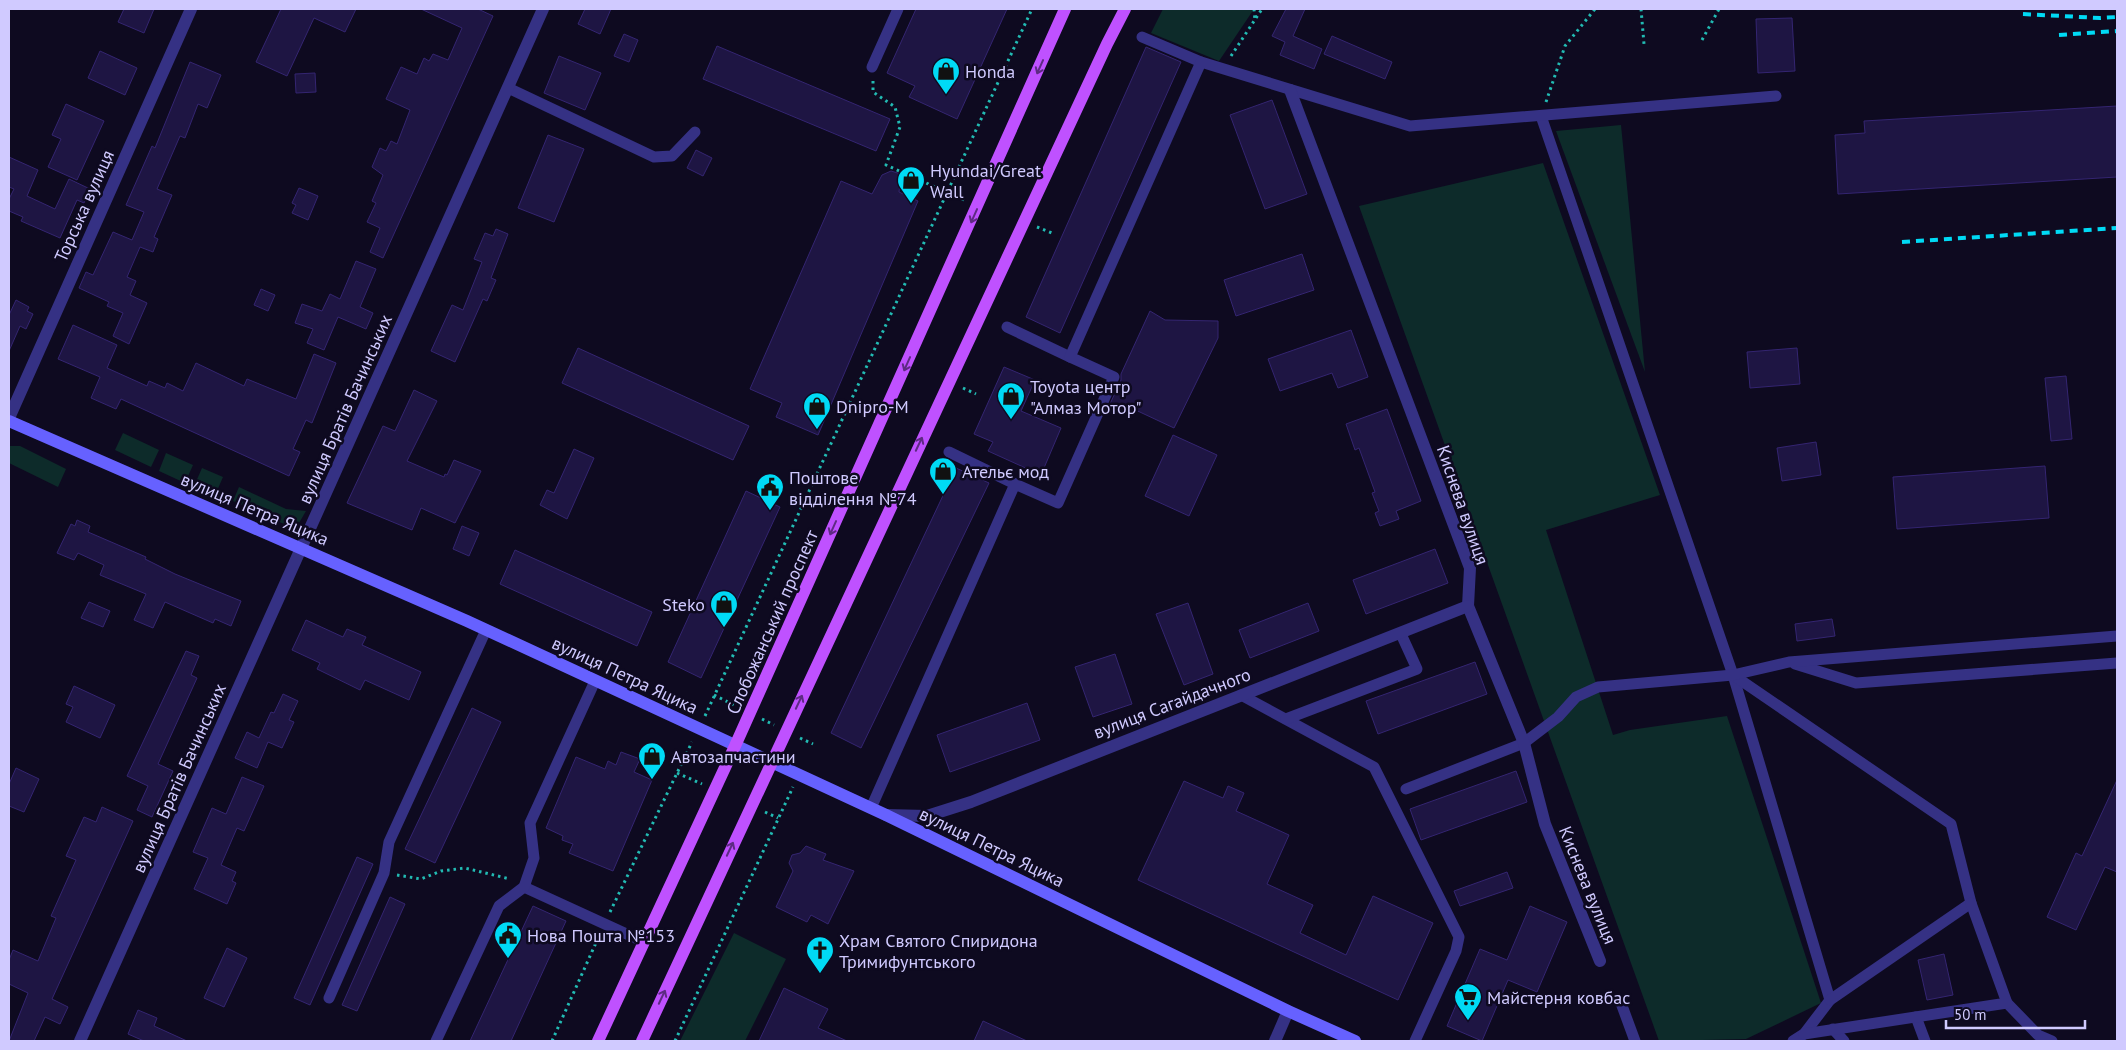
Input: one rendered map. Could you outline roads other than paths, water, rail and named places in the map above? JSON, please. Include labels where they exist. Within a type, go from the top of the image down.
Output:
[{"type":"main road","name":"Слобожанський проспект","points":[[598,1041],[735,746],[1066,9]]},
{"type":"main road","points":[[1106,44],[1118,9]]},
{"type":"main road","points":[[642,1041],[1106,44],[1125,9]]},
{"type":"street","name":"Торська вулиця","points":[[9,420],[190,9]]},
{"type":"street","name":"вулиця Братів Бачинських","points":[[80,1041],[543,9]]},
{"type":"street","name":"Киснева вулиця","points":[[1290,90],[1470,568],[1468,606],[1524,743],[1545,824],[1600,961]]},
{"type":"street","name":"вулиця Петра Яцика","points":[[9,420],[486,630],[886,815],[1288,1011],[1355,1041]]},
{"type":"street","name":"вулиця Сагайдачного","points":[[886,815],[927,816],[971,802],[1468,606]]},
{"type":"street","points":[[1274,1041],[1288,1011]]},
{"type":"lane","points":[[872,67],[898,9]]},
{"type":"lane","points":[[1142,37],[1222,69],[1410,126],[1776,96]]},
{"type":"lane","points":[[1070,357],[1201,62]]},
{"type":"lane","points":[[508,88],[654,157],[672,156],[695,132]]},
{"type":"lane","points":[[1541,116],[1733,675],[1830,1000]]},
{"type":"lane","points":[[949,452],[1058,504],[1114,377],[1007,327]]},
{"type":"lane","points":[[871,808],[1015,484]]},
{"type":"lane","points":[[329,998],[384,873],[389,842],[486,630]]},
{"type":"lane","points":[[1286,719],[1417,669],[1401,634]]},
{"type":"lane","points":[[1406,790],[1524,743],[1558,717],[1576,697],[1598,686],[1733,675],[1788,662],[2117,636]]},
{"type":"lane","points":[[1788,662],[1856,683],[2117,663]]},
{"type":"lane","points":[[1733,675],[1951,824],[1971,903],[2007,1003],[2038,1035],[2052,1041]]},
{"type":"lane","points":[[436,1041],[499,906],[525,885],[534,858],[530,823],[595,681]]},
{"type":"lane","points":[[1241,695],[1374,767],[1459,937],[1456,951],[1414,1041]]},
{"type":"lane","points":[[525,885],[644,942]]},
{"type":"lane","points":[[1793,1041],[1804,1034],[1830,1000],[1971,903]]},
{"type":"lane","points":[[1621,1003],[1635,1041]]},
{"type":"lane","points":[[1804,1034],[2007,1003]]},
{"type":"lane","points":[[1916,1017],[1925,1041]]},
{"type":"lane","points":[[1833,1030],[1844,1041]]},
{"type":"railway","points":[[2023,14],[2100,18],[2117,17]]},
{"type":"railway","points":[[2059,35],[2117,31]]},
{"type":"railway","points":[[1902,242],[2117,228]]},
{"type":"place","name":"Honda","points":[[946,95]]},
{"type":"place","name":"Hyundai/Great Wall","points":[[911,204]]},
{"type":"place","name":"Toyota центр \"Алмаз Мотор\"","points":[[1011,420]]},
{"type":"place","name":"Dnipro-M","points":[[817,430]]},
{"type":"place","name":"Ательє мод","points":[[943,495]]},
{"type":"place","name":"Поштове відділення №74","points":[[770,511]]},
{"type":"place","name":"Steko","points":[[724,628]]},
{"type":"place","name":"Автозапчастини","points":[[652,780]]},
{"type":"place","name":"Нова Пошта №153","points":[[508,959]]},
{"type":"place","name":"Храм Святого Спиридона Тримифунтського","points":[[820,974]]},
{"type":"place","name":"Майстерня ковбас","points":[[1468,1021]]}]
